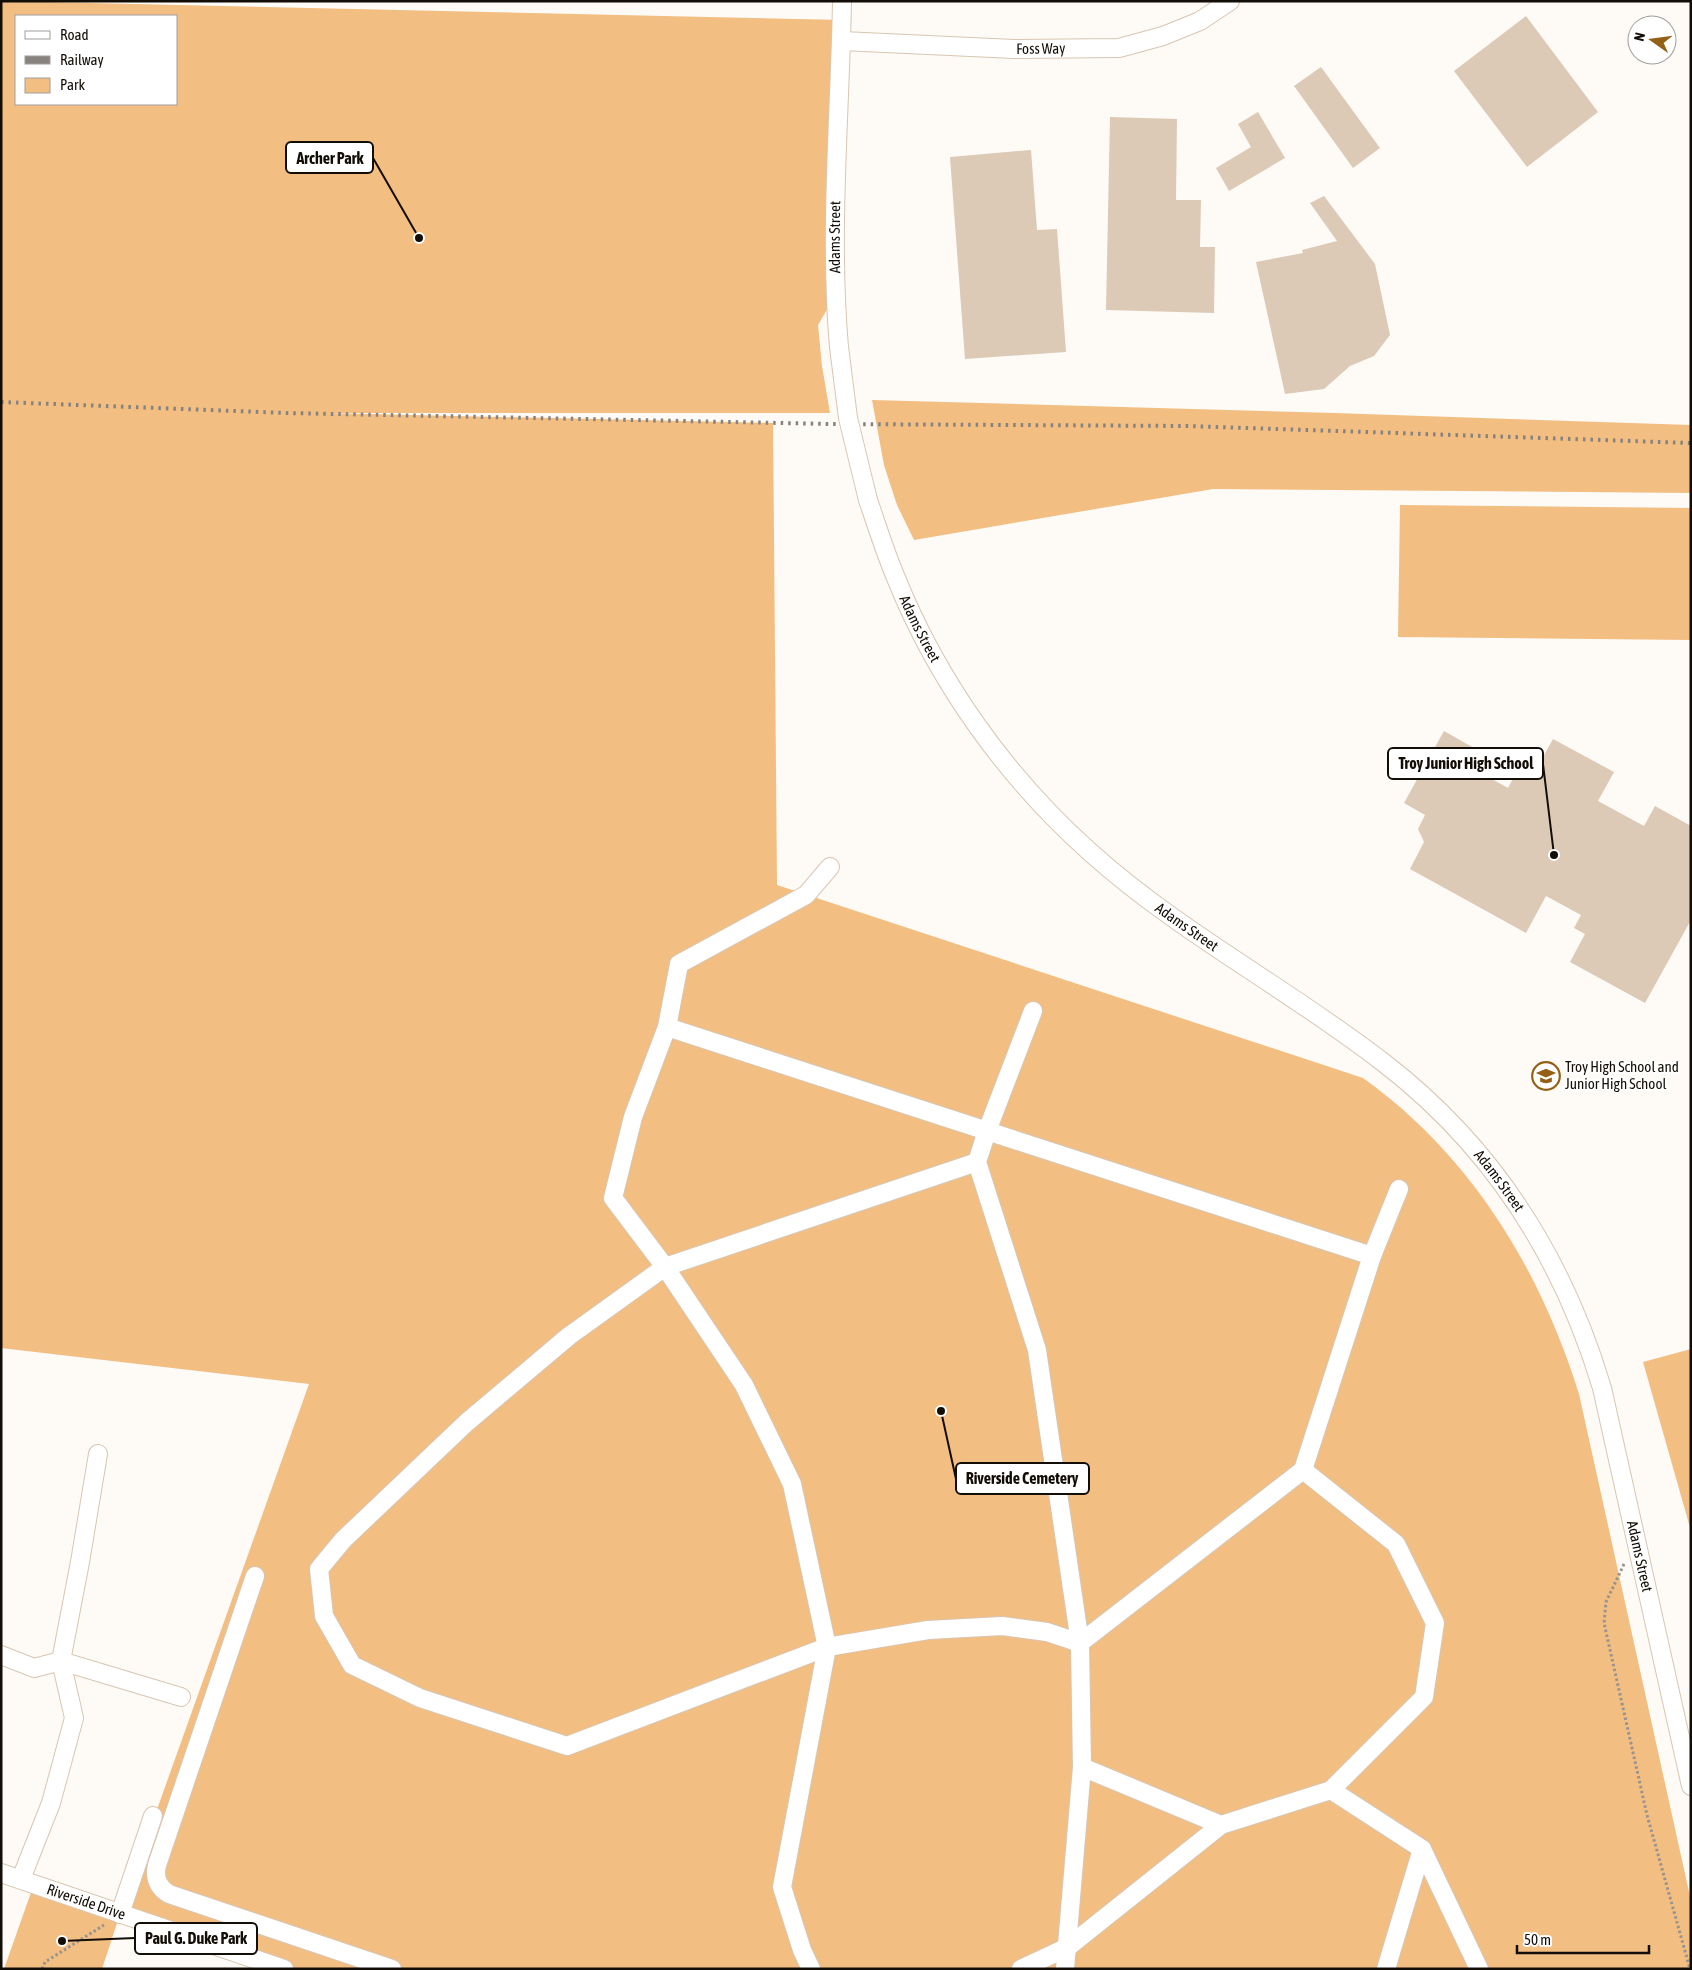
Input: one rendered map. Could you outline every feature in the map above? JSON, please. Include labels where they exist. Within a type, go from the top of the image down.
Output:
[{"type":"street","name":"Adams Street","points":[[842,1],[836,182],[836,294],[839,347],[848,418],[868,500],[896,578],[932,653],[977,725],[1030,791],[1089,851],[1155,904],[1358,1044],[1416,1089],[1474,1148],[1524,1214],[1545,1249],[1575,1312],[1602,1388],[1691,1786]]},
{"type":"street","name":"Foss Way","points":[[842,41],[1014,49],[1119,48],[1163,36],[1200,21],[1230,1]]},
{"type":"street","points":[[811,1969],[802,1950],[782,1887],[828,1646],[792,1484],[744,1385],[665,1267],[613,1198],[633,1117],[667,1027],[678,964],[806,895],[830,867]]},
{"type":"street","points":[[1033,1011],[977,1162],[1038,1350],[1080,1643],[1082,1767],[1065,1969]]},
{"type":"street","points":[[667,1027],[1372,1256]]},
{"type":"street","points":[[977,1162],[665,1267],[570,1336],[466,1423],[343,1540],[320,1569],[324,1616],[352,1665],[420,1698],[567,1746],[828,1646],[928,1630],[1002,1626],[1047,1632],[1080,1643]]},
{"type":"street","points":[[1080,1643],[1303,1470],[1372,1256],[1399,1189]]},
{"type":"street","points":[[21,1879],[51,1803],[74,1718],[61,1661],[98,1454]]},
{"type":"street","points":[[1021,1969],[1068,1947],[1221,1825],[1331,1790],[1424,1697],[1435,1623],[1396,1544],[1303,1470]]},
{"type":"street","points":[[255,1576],[157,1865],[156,1877],[164,1891],[169,1894],[392,1969]]},
{"type":"street","points":[[1,1654],[34,1668],[61,1661],[181,1697]]},
{"type":"street","points":[[1082,1767],[1221,1825]]},
{"type":"street","points":[[1331,1790],[1422,1850],[1479,1969]]},
{"type":"street","points":[[120,1914],[153,1816]]},
{"type":"street","points":[[1386,1969],[1422,1850]]},
{"type":"street","name":"Riverside Drive","points":[[1,1872],[284,1969]]},
{"type":"path","points":[[1624,1564],[1606,1602],[1604,1623],[1645,1807],[1690,1969]]},
{"type":"path","points":[[42,1969],[45,1962],[120,1914]]},
{"type":"green space","points":[[1,1],[842,20],[836,294],[818,325],[822,366],[830,413],[325,413],[773,423],[777,885],[1363,1078],[1402,1109],[1437,1142],[1469,1179],[1497,1218],[1522,1259],[1544,1303],[1563,1348],[1579,1394],[1691,1901],[1691,1969],[284,1969],[120,1914],[102,1969],[4,1969],[34,1884],[120,1913],[309,1384],[1,1348]]},
{"type":"green space","points":[[872,400],[1691,425],[1691,493],[1213,489],[914,540],[897,505],[884,465]]},
{"type":"green space","points":[[1400,505],[1691,508],[1691,640],[1398,637]]},
{"type":"green space","points":[[1691,1349],[1691,1531],[1643,1362]]},
{"type":"building","points":[[1526,16],[1598,112],[1527,167],[1454,71]]},
{"type":"building","points":[[1321,67],[1380,148],[1353,168],[1294,86]]},
{"type":"building","points":[[1258,112],[1285,158],[1229,191],[1216,168],[1251,147],[1238,124]]},
{"type":"building","points":[[1110,117],[1177,119],[1176,200],[1201,200],[1200,247],[1215,247],[1214,313],[1106,310]]},
{"type":"building","points":[[1031,150],[1037,230],[1057,229],[1066,352],[965,359],[950,157]]},
{"type":"building","points":[[1324,196],[1375,264],[1390,335],[1374,356],[1350,366],[1324,389],[1285,394],[1256,262],[1303,253],[1302,250],[1337,241],[1310,203]]},
{"type":"building","points":[[1444,731],[1488,756],[1479,772],[1508,788],[1524,758],[1538,766],[1553,739],[1614,772],[1598,801],[1644,826],[1655,806],[1691,826],[1691,920],[1645,1003],[1570,962],[1585,934],[1574,928],[1581,915],[1546,896],[1526,933],[1410,869],[1424,842],[1418,829],[1425,815],[1404,803]]},
{"type":"railway","points":[[1,402],[287,413],[830,424],[1187,426],[1691,443]]},
{"type":"place","name":"Archer Park","points":[[419,238]]},
{"type":"place","name":"Troy Junior High School","points":[[1554,855]]},
{"type":"place","name":"Troy High School and Junior High School","points":[[1546,1076]]},
{"type":"place","name":"Riverside Cemetery","points":[[941,1411]]},
{"type":"place","name":"Paul G. Duke Park","points":[[62,1941]]}]
